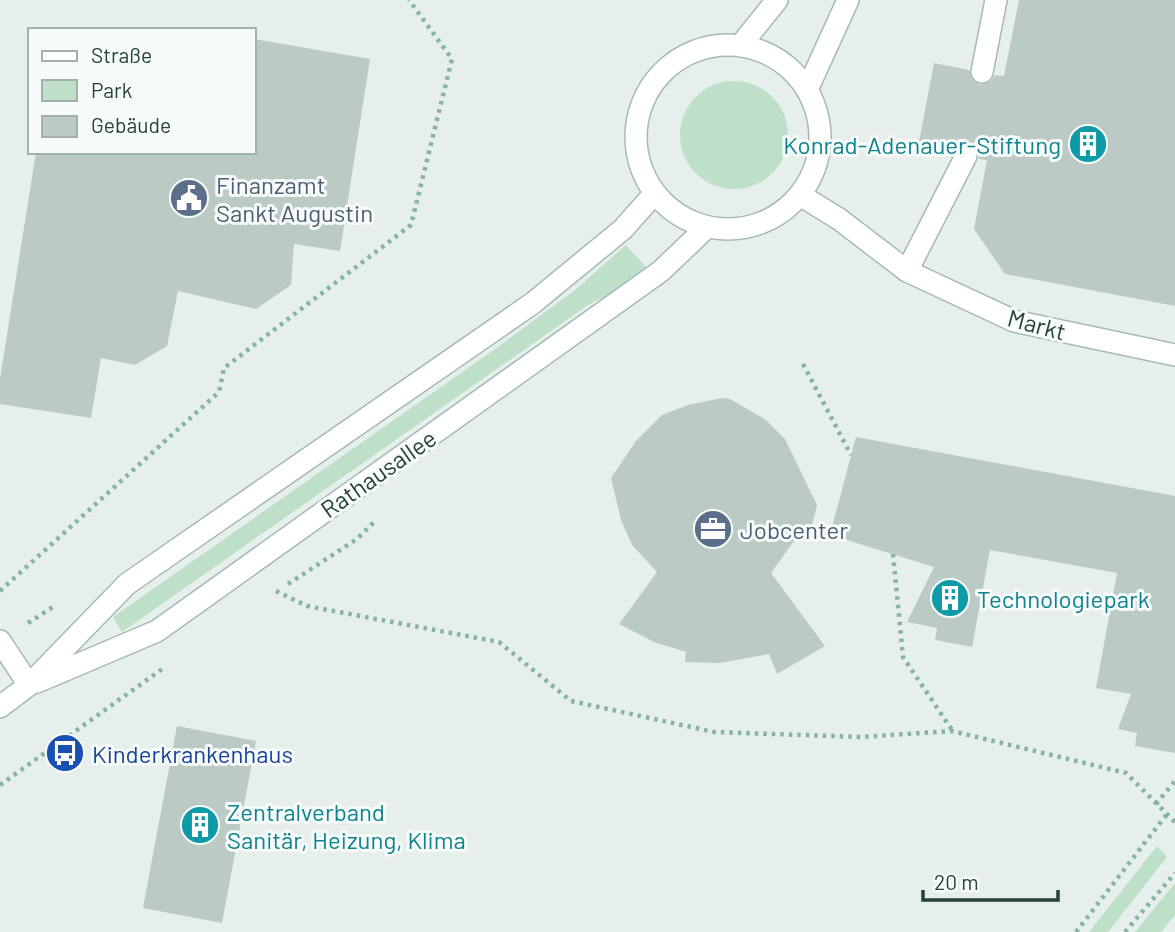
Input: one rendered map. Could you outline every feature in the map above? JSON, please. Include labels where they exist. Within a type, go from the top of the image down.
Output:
[{"type":"street","points":[[740,46],[777,0]]},
{"type":"street","points":[[807,89],[848,0]]},
{"type":"street","points":[[982,72],[996,0]]},
{"type":"street","points":[[740,46],[764,52],[784,64],[807,89],[817,115],[820,142],[812,174],[800,195],[782,211],[762,223],[734,229],[707,227],[678,214],[655,192],[638,159],[636,141],[639,113],[650,87],[674,62],[707,47],[740,46]]},
{"type":"street","points":[[907,271],[966,156]]},
{"type":"street","name":"Rathausallee","points":[[0,708],[29,685],[127,584],[533,303],[623,229],[655,192]]},
{"type":"street","name":"Markt","points":[[800,195],[839,219],[907,271],[1014,321],[1175,355]]},
{"type":"street","name":"Rathausallee","points":[[29,685],[157,631],[661,271],[707,227]]},
{"type":"street","points":[[0,641],[29,685]]},
{"type":"path","points":[[0,591],[219,392],[224,368],[411,225],[452,59],[409,0]]},
{"type":"path","points":[[803,363],[851,455]]},
{"type":"path","points":[[894,554],[903,657],[952,731]]},
{"type":"path","points":[[276,591],[307,606],[499,642],[571,701],[714,732],[861,737],[952,731],[1126,774],[1175,822]]},
{"type":"path","points":[[1156,804],[1175,781]]},
{"type":"path","points":[[1076,932],[1167,814]]},
{"type":"path","points":[[1125,932],[1175,873]]},
{"type":"green space","points":[[734,81],[755,85],[772,97],[784,114],[788,135],[784,156],[772,173],[755,185],[734,189],[713,185],[696,173],[684,156],[680,135],[684,114],[696,97],[713,85]]},
{"type":"green space","points":[[626,245],[646,267],[621,288],[588,305],[122,632],[113,617],[498,347],[575,290]]},
{"type":"green space","points":[[1157,846],[1167,857],[1108,932],[1089,932]]},
{"type":"green space","points":[[1175,883],[1175,915],[1161,932],[1135,932]]},
{"type":"building","name":"Konrad-Adenauer-Stiftung","points":[[1019,0],[1175,0],[1175,306],[1005,274],[974,229],[987,160],[979,159],[977,148],[966,143],[958,145],[952,154],[918,147],[934,63],[969,70],[973,81],[980,85],[991,81],[995,75],[1004,76]]},
{"type":"building","name":"Finanzamt Sankt Augustin","points":[[256,39],[370,59],[340,251],[294,244],[291,285],[256,309],[178,291],[167,346],[135,365],[101,358],[91,418],[0,404],[0,379],[36,154],[256,154]]},
{"type":"building","points":[[722,398],[730,399],[766,420],[785,439],[817,505],[811,529],[804,527],[771,573],[825,646],[777,674],[769,654],[720,663],[685,662],[686,652],[654,642],[619,624],[657,572],[632,545],[621,520],[611,478],[636,441],[662,415],[688,405]]},
{"type":"building","name":"Technologiepark","points":[[856,437],[1175,496],[1175,753],[1135,746],[1137,733],[1118,729],[1131,694],[1096,688],[1117,573],[990,550],[972,647],[935,640],[937,628],[907,622],[934,567],[850,541],[831,531]]},
{"type":"building","name":"Zentralverband Sanitär, Heizung, Klima","points":[[177,726],[256,741],[222,923],[143,908]]},
{"type":"place","name":"Konrad-Adenauer-Stiftung","points":[[1088,144]]},
{"type":"place","name":"Finanzamt Sankt Augustin","points":[[189,198]]},
{"type":"place","name":"Jobcenter","points":[[713,529]]},
{"type":"place","name":"Technologiepark","points":[[950,598]]},
{"type":"place","name":"Kinderkrankenhaus","points":[[65,753]]},
{"type":"place","name":"Zentralverband Sanitär, Heizung, Klima","points":[[200,825]]}]
